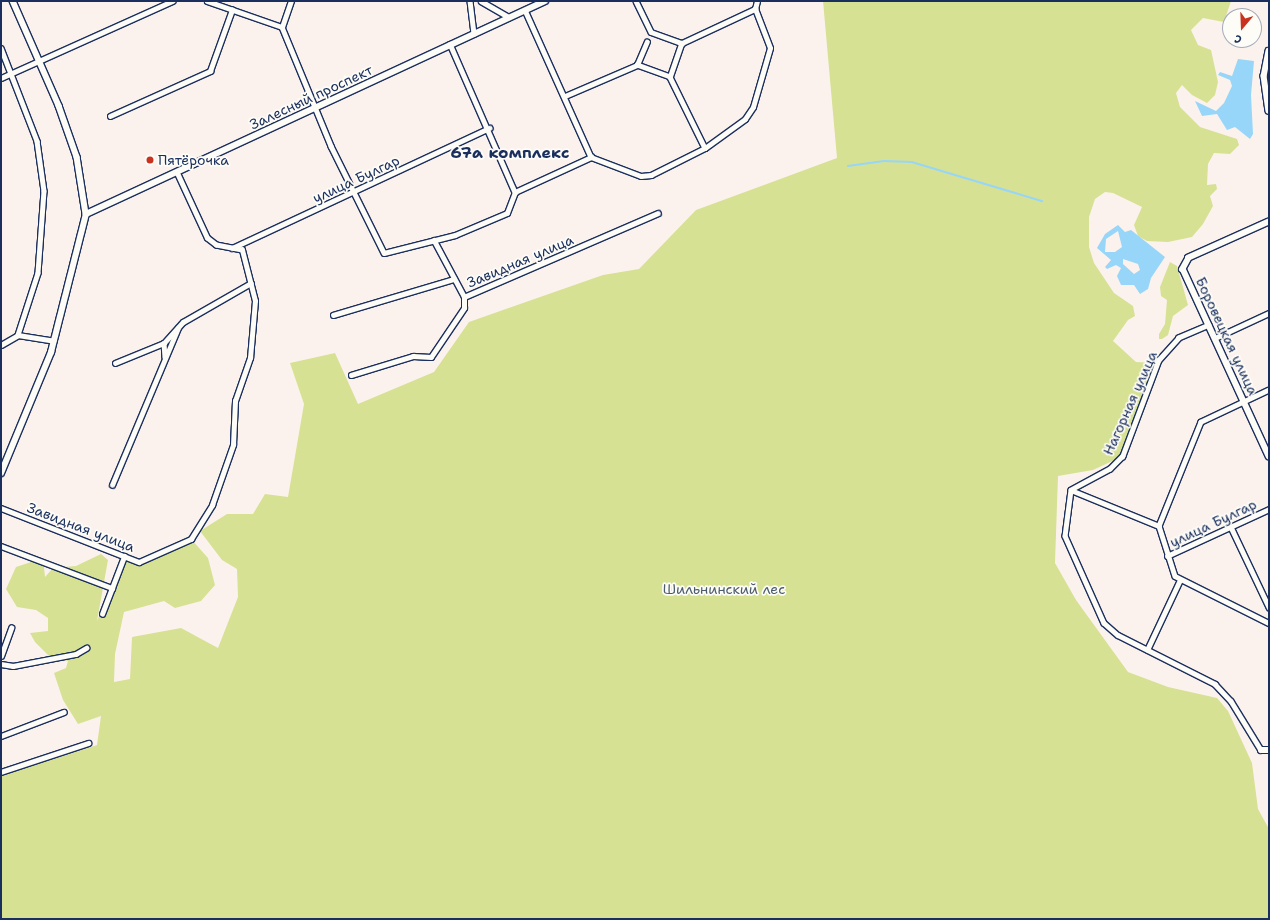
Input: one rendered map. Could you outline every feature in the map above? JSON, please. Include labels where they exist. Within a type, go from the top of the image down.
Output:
[{"type":"main road","name":"Залесный проспект","points":[[86,214],[545,1]]},
{"type":"main road","points":[[1,472],[54,340],[86,214]]},
{"type":"street","points":[[12,1],[40,60],[77,157],[86,214]]},
{"type":"street","points":[[1,78],[172,1]]},
{"type":"street","points":[[207,1],[282,27]]},
{"type":"street","points":[[291,1],[282,27],[316,108],[384,253],[434,241],[507,213],[515,192],[489,128],[450,44]]},
{"type":"street","points":[[470,1],[474,34]]},
{"type":"street","points":[[481,1],[509,17]]},
{"type":"street","points":[[636,1],[651,32],[682,44]]},
{"type":"street","points":[[515,192],[591,157],[641,176],[651,175],[705,148],[744,119],[753,107],[770,48],[755,9],[757,1]]},
{"type":"street","points":[[670,77],[682,44],[755,9]]},
{"type":"street","points":[[110,116],[210,71],[232,10]]},
{"type":"street","points":[[525,10],[565,96],[591,157]]},
{"type":"street","points":[[638,65],[647,42]]},
{"type":"street","points":[[1,48],[12,73],[37,141],[44,191],[38,273],[18,335]]},
{"type":"street","points":[[1269,51],[1264,76],[1269,111]]},
{"type":"street","points":[[565,96],[638,65],[670,77],[705,148]]},
{"type":"street","name":"улица Булгар","points":[[232,248],[355,192],[489,128]]},
{"type":"street","points":[[177,173],[207,238],[232,248]]},
{"type":"street","name":"Завидная улица","points":[[351,375],[413,356],[431,357],[464,308],[464,297],[658,213]]},
{"type":"street","name":"Боровецкая улица","points":[[1269,222],[1189,258],[1183,269],[1269,456]]},
{"type":"street","points":[[434,241],[464,297]]},
{"type":"street","name":"Завидная улица","points":[[1,508],[139,562],[191,539],[212,505],[233,444],[235,401],[250,358],[256,301],[242,250],[232,248]]},
{"type":"street","name":"Завидная улица","points":[[333,315],[454,279]]},
{"type":"street","points":[[115,363],[164,343],[178,328],[251,283]]},
{"type":"street","points":[[1216,338],[1269,313]]},
{"type":"street","name":"Нагорная улица","points":[[1071,490],[1118,463],[1159,360],[1179,338],[1209,325]]},
{"type":"street","points":[[112,485],[178,328]]},
{"type":"street","points":[[1,345],[18,335],[54,340]]},
{"type":"street","points":[[164,343],[165,357]]},
{"type":"street","points":[[1269,390],[1244,401],[1199,425],[1159,526],[1171,571],[1180,580],[1269,623]]},
{"type":"street","points":[[1159,526],[1071,490],[1065,536],[1104,623],[1118,635],[1215,684],[1231,701],[1261,750],[1269,750]]},
{"type":"street","name":"улица Булгар","points":[[1167,556],[1269,509]]},
{"type":"street","points":[[1231,527],[1269,607]]},
{"type":"street","points":[[1,546],[112,588]]},
{"type":"street","points":[[102,614],[124,556]]},
{"type":"street","points":[[1146,650],[1180,580]]},
{"type":"street","points":[[1,656],[11,628]]},
{"type":"street","points":[[1,664],[14,666],[76,654],[86,648]]},
{"type":"street","points":[[1,736],[64,712]]},
{"type":"street","points":[[1,772],[88,743]]},
{"type":"green space","name":"Шильнинский лес","points":[[823,1],[1231,1],[1229,8],[1222,8],[1222,22],[1203,18],[1191,30],[1198,45],[1211,50],[1218,82],[1215,95],[1207,103],[1192,95],[1182,85],[1176,93],[1180,107],[1200,127],[1237,139],[1239,145],[1230,154],[1214,153],[1208,164],[1207,185],[1216,184],[1217,189],[1210,196],[1213,206],[1203,224],[1192,237],[1168,242],[1147,241],[1138,236],[1134,225],[1142,207],[1113,193],[1105,192],[1095,199],[1089,217],[1089,247],[1094,263],[1114,293],[1133,306],[1135,316],[1128,320],[1113,341],[1136,362],[1156,363],[1121,457],[1093,470],[1058,476],[1055,563],[1076,600],[1128,672],[1168,687],[1217,698],[1228,711],[1252,763],[1258,809],[1269,829],[1269,919],[1,919],[1,776],[97,745],[101,716],[78,724],[63,700],[54,673],[66,668],[68,661],[49,656],[35,642],[30,633],[48,631],[48,618],[36,610],[17,607],[6,589],[16,567],[43,558],[45,577],[53,568],[76,566],[101,554],[108,560],[97,621],[124,556],[139,562],[191,539],[208,558],[215,585],[201,601],[175,608],[164,601],[124,612],[115,654],[114,682],[130,679],[132,637],[181,628],[218,648],[238,597],[237,569],[222,560],[200,531],[227,514],[253,514],[265,494],[288,497],[304,404],[290,363],[335,353],[358,404],[434,372],[469,322],[603,275],[639,269],[696,210],[837,158]]},
{"type":"green space","points":[[1170,262],[1177,266],[1188,305],[1173,316],[1168,335],[1162,339],[1159,339],[1159,334],[1165,324],[1167,300],[1161,296],[1160,287]]},
{"type":"water","points":[[1238,59],[1254,61],[1251,95],[1253,134],[1250,139],[1235,127],[1227,130],[1217,114],[1202,116],[1195,101],[1216,111],[1224,103],[1232,86],[1230,80],[1218,75],[1220,72],[1232,76]]},
{"type":"water","points":[[1118,225],[1125,232],[1131,230],[1165,257],[1151,278],[1148,289],[1140,294],[1134,285],[1121,285],[1117,276],[1121,268],[1116,265],[1107,269],[1105,267],[1111,260],[1097,248],[1105,234]],"holes":[[[1118,231],[1122,247],[1115,252],[1105,252],[1106,239]],[[1123,259],[1138,264],[1140,270],[1134,274],[1123,264]]]},
{"type":"waterway","points":[[848,166],[884,161],[912,162],[1042,201]]},
{"type":"place","name":"Пятёрочка","points":[[150,160]]},
{"type":"district","name":"67а комплекс","points":[[510,153]]}]
